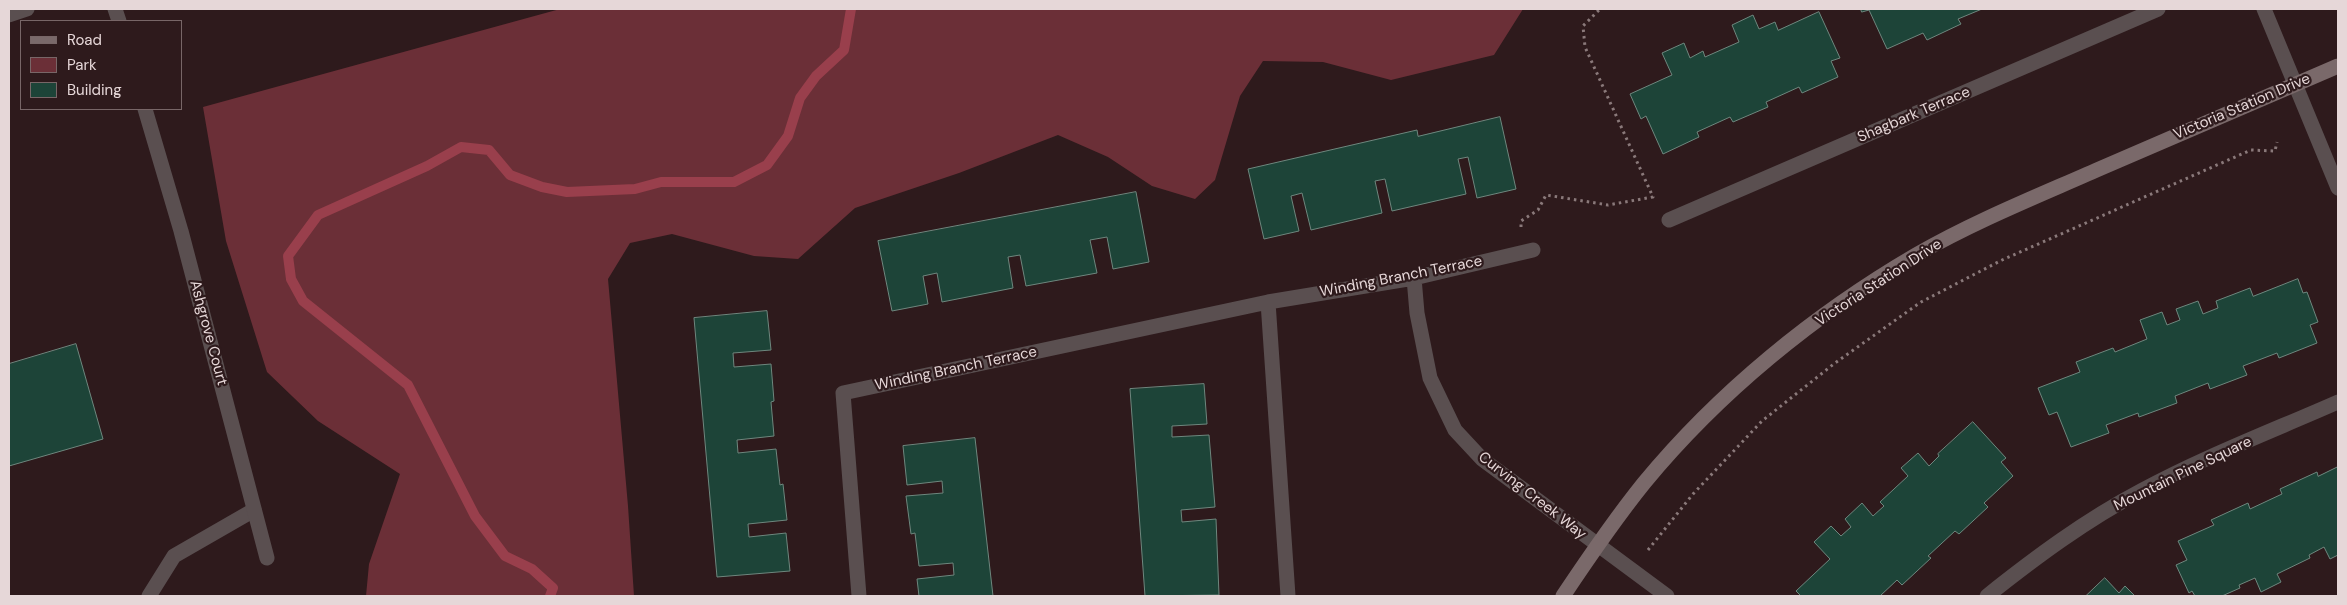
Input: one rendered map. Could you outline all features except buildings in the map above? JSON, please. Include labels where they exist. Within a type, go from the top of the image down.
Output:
[{"type":"street","points":[[9,15],[27,9]]},
{"type":"street","name":"Shagbark Terrace","points":[[1669,220],[2158,9]]},
{"type":"street","points":[[2264,9],[2297,84],[2312,127],[2338,188]]},
{"type":"street","name":"Victoria Station Drive","points":[[1563,596],[1597,545],[1645,482],[1710,412],[1780,350],[1837,306],[1917,255],[2000,212],[2338,66]]},
{"type":"street","name":"Ashgrove Court","points":[[145,110],[181,232],[267,558]]},
{"type":"street","name":"Winding Branch Terrace","points":[[859,596],[843,393],[1268,302],[1414,278],[1528,251]]},
{"type":"street","name":"Curving Creek Way","points":[[1414,278],[1417,313],[1430,378],[1455,430],[1482,460],[1667,596]]},
{"type":"street","points":[[1268,302],[1288,596]]},
{"type":"street","name":"Mountain Pine Square","points":[[1988,596],[2052,546],[2141,491],[2193,465],[2338,402]]},
{"type":"street","points":[[149,596],[174,556],[254,510]]},
{"type":"path","points":[[1528,251],[1521,221],[1538,210],[1546,195],[1608,205],[1653,198],[1585,47],[1583,26],[1600,9]]},
{"type":"path","points":[[1632,571],[1694,494],[1762,421],[1835,363],[1921,302],[2002,260],[2251,150],[2275,151],[2277,142]]},
{"type":"green space","points":[[560,9],[1523,9],[1494,55],[1391,80],[1323,62],[1263,61],[1240,96],[1215,180],[1195,199],[1152,186],[1108,157],[1058,135],[959,173],[855,208],[798,259],[754,256],[672,234],[630,243],[608,279],[634,596],[366,596],[369,564],[400,474],[318,421],[267,372],[226,241],[203,107]]},
{"type":"waterway","points":[[550,596],[553,588],[532,569],[505,556],[475,516],[408,385],[303,301],[291,279],[288,256],[318,215],[427,166],[461,147],[489,150],[510,175],[542,187],[567,192],[635,189],[661,182],[734,182],[767,165],[788,136],[800,98],[816,76],[844,50],[851,9]]}]
